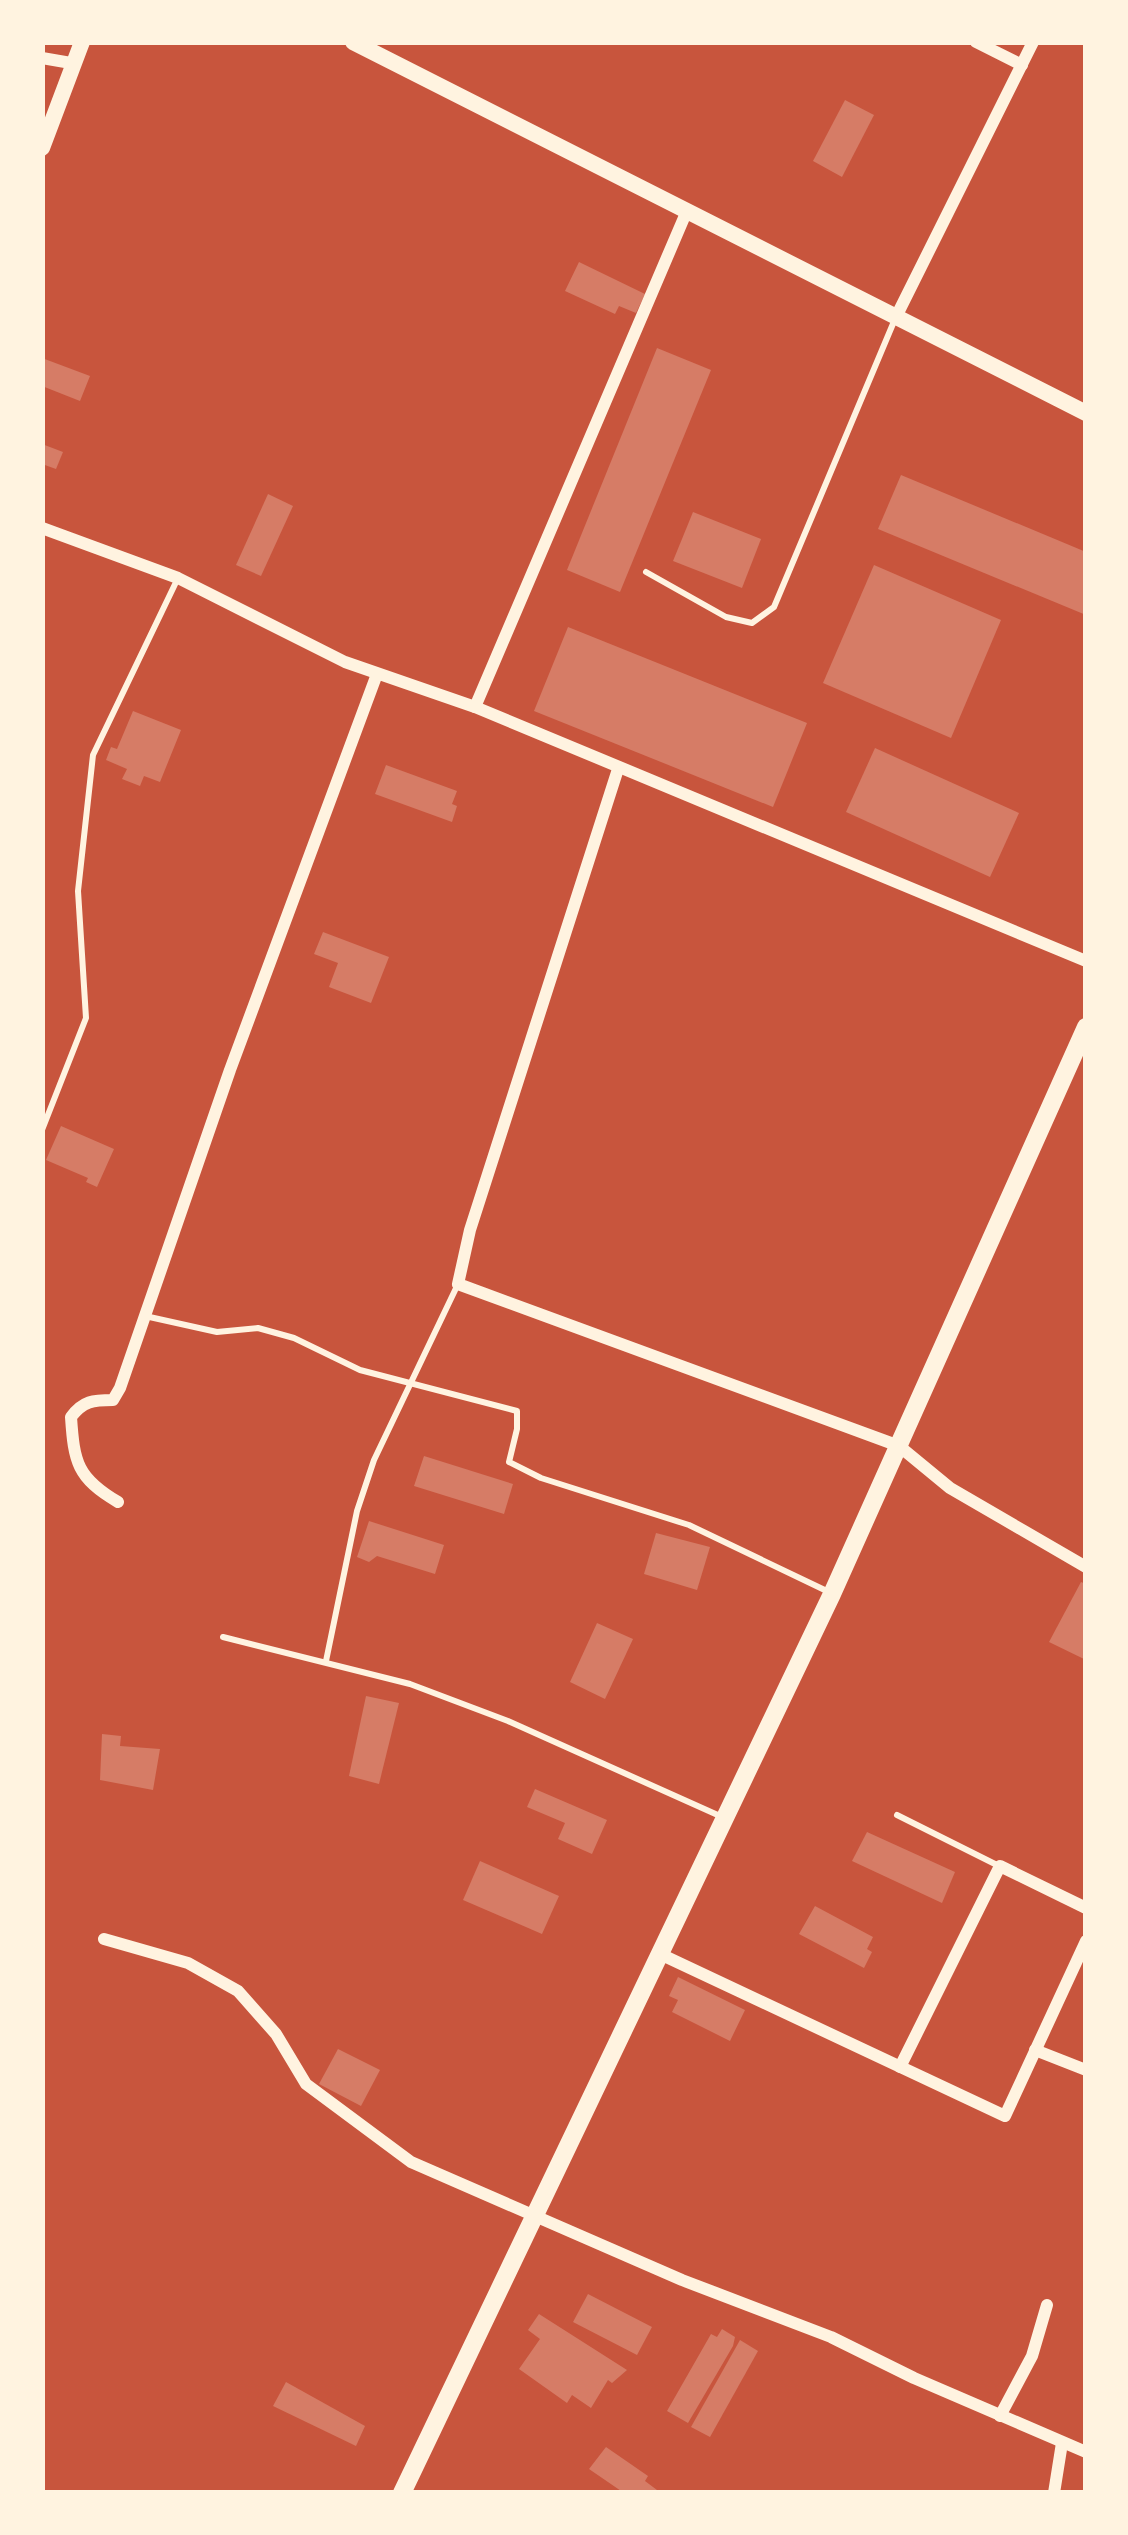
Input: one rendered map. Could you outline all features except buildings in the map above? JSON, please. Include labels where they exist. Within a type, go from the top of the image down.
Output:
[{"type":"main road","points":[[402,2493],[832,1594],[1086,1027]]},
{"type":"street","points":[[42,148],[82,42]]},
{"type":"street","points":[[353,42],[1086,413]]},
{"type":"street","points":[[976,42],[1022,65]]},
{"type":"street","points":[[896,316],[1034,42]]},
{"type":"street","points":[[42,58],[71,63]]},
{"type":"street","points":[[475,707],[686,213]]},
{"type":"street","points":[[42,528],[178,578],[377,674],[475,707],[1086,961]]},
{"type":"street","points":[[118,1502],[88,1481],[74,1461],[70,1417],[91,1400],[113,1400],[377,674]]},
{"type":"street","points":[[618,770],[470,1230],[458,1284],[899,1446],[950,1488],[1086,1567]]},
{"type":"street","points":[[900,2067],[1000,1866],[1086,1908]]},
{"type":"street","points":[[104,1939],[188,1963],[238,1991],[276,2034],[306,2084],[412,2162],[682,2280],[831,2337],[1086,2452]]},
{"type":"street","points":[[660,1954],[1005,2116],[1086,1941]]},
{"type":"street","points":[[1035,2050],[1086,2070]]},
{"type":"street","points":[[1000,2416],[1032,2356],[1047,2306]]},
{"type":"street","points":[[1054,2493],[1062,2443]]},
{"type":"lane","points":[[646,572],[726,616],[752,623],[774,607],[896,316]]},
{"type":"lane","points":[[42,1130],[86,1018],[78,891],[93,755],[178,578]]},
{"type":"lane","points":[[326,1661],[357,1511],[374,1460],[458,1284]]},
{"type":"lane","points":[[145,1316],[217,1332],[259,1328],[360,1370],[517,1411],[508,1462],[541,1478],[689,1525],[832,1594]]},
{"type":"lane","points":[[223,1636],[410,1684],[508,1721],[725,1819]]},
{"type":"lane","points":[[897,1815],[1000,1866]]}]
